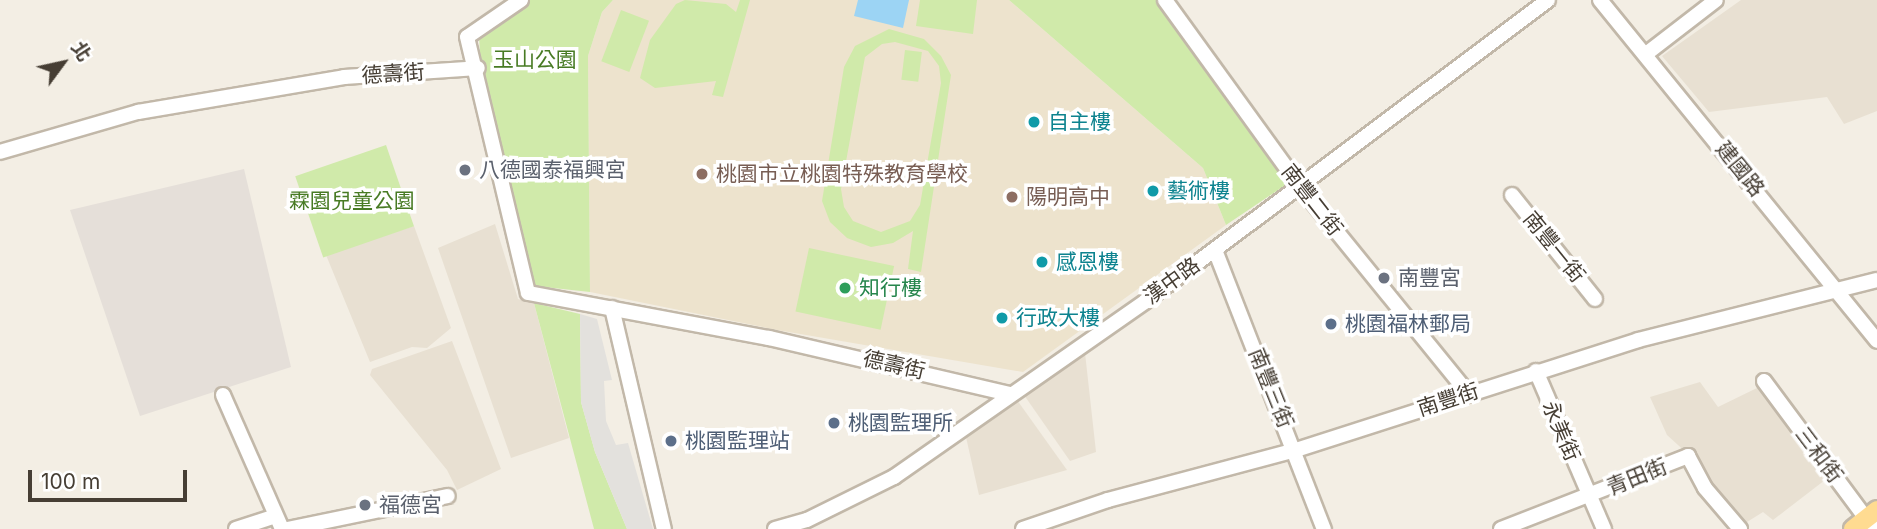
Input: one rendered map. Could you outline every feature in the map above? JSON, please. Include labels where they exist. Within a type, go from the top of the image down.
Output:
[{"type":"street","points":[[478,68],[467,37],[521,0]]},
{"type":"street","name":"南豐二街","points":[[1165,0],[1298,184],[1468,393]]},
{"type":"street","name":"漢中路","points":[[775,529],[807,520],[894,477],[1215,250],[1298,184],[1548,0]]},
{"type":"street","name":"建國路","points":[[1600,0],[1840,291],[1877,341]]},
{"type":"street","points":[[1646,54],[1716,0]]},
{"type":"street","name":"德壽街","points":[[0,152],[138,112],[344,77],[478,68],[528,293],[782,341],[1010,394]]},
{"type":"street","name":"南豐一街","points":[[1512,195],[1595,299]]},
{"type":"street","name":"南豐三街","points":[[1215,250],[1296,450],[1324,529]]},
{"type":"street","name":"南豐街","points":[[1023,529],[1122,496],[1296,450],[1652,336],[1877,280]]},
{"type":"street","points":[[612,308],[664,529]]},
{"type":"street","name":"永美街","points":[[1536,371],[1604,529]]},
{"type":"street","name":"三和街","points":[[1764,381],[1868,522]]},
{"type":"street","points":[[223,395],[273,517],[282,529]]},
{"type":"street","name":"青田街","points":[[1501,529],[1688,456],[1705,488],[1740,529]]},
{"type":"street","points":[[288,529],[449,496]]},
{"type":"street","points":[[236,529],[273,517]]},
{"type":"shaded area","name":"陽明高中","points":[[613,0],[1009,0],[1203,168],[1226,225],[1023,372],[777,330],[590,292],[588,56],[602,12]]},
{"type":"shaded area","points":[[1741,0],[1877,0],[1877,111],[1844,124],[1827,97],[1709,112],[1662,56]]},
{"type":"shaded area","points":[[244,169],[291,367],[140,416],[70,210]]},
{"type":"shaded area","points":[[495,224],[518,299],[534,303],[569,438],[511,458],[438,248]]},
{"type":"shaded area","points":[[414,226],[451,328],[427,348],[412,347],[370,362],[326,255]]},
{"type":"shaded area","points":[[580,314],[597,319],[612,380],[604,381],[606,421],[616,445],[628,443],[653,529],[627,529],[595,452],[581,402]]},
{"type":"shaded area","points":[[452,341],[501,469],[457,490],[447,470],[370,375],[372,369]]},
{"type":"shaded area","points":[[1085,353],[1096,452],[1070,461],[1024,395]]},
{"type":"shaded area","points":[[1700,382],[1718,407],[1759,387],[1825,480],[1773,520],[1763,512],[1739,527],[1689,455],[1667,435],[1650,397]]},
{"type":"shaded area","points":[[1017,400],[1067,470],[979,495],[966,437]]},
{"type":"green space","name":"玉山公園","points":[[530,0],[613,0],[602,12],[588,56],[590,292],[535,286],[480,53],[479,36]]},
{"type":"green space","points":[[685,0],[726,4],[736,12],[740,0],[750,0],[723,97],[712,95],[716,81],[655,88],[640,78],[650,40],[676,4]]},
{"type":"green space","points":[[920,0],[977,0],[973,34],[916,26]]},
{"type":"green space","points":[[1009,0],[1157,0],[1290,182],[1226,225],[1203,168]]},
{"type":"green space","points":[[621,10],[649,21],[629,72],[601,61]]},
{"type":"green space","points":[[889,29],[924,39],[941,56],[951,75],[921,272],[908,269],[913,231],[893,243],[871,247],[847,238],[830,222],[822,201],[844,67],[855,46]],"holes":[[[895,42],[928,51],[939,66],[941,83],[920,205],[910,221],[881,232],[853,221],[844,207],[841,189],[865,57],[882,44]]]},
{"type":"green space","points":[[905,50],[922,52],[918,82],[901,80]]},
{"type":"green space","name":"霖園兒童公園","points":[[386,145],[414,226],[323,258],[295,176]]},
{"type":"green space","name":"知行樓","points":[[809,248],[894,266],[881,330],[795,312]]},
{"type":"green space","points":[[534,303],[580,314],[581,402],[595,452],[627,529],[594,529]]},
{"type":"water","points":[[858,0],[909,0],[903,28],[854,16]]},
{"type":"place","name":"自主樓","points":[[1034,122]]},
{"type":"place","name":"八德國泰福興宮","points":[[465,170]]},
{"type":"place","name":"桃園市立桃園特殊教育學校","points":[[702,174]]},
{"type":"place","name":"藝術樓","points":[[1153,191]]},
{"type":"place","name":"陽明高中","points":[[1012,197]]},
{"type":"place","name":"感恩樓","points":[[1042,262]]},
{"type":"place","name":"南豐宮","points":[[1384,278]]},
{"type":"place","name":"知行樓","points":[[845,288]]},
{"type":"place","name":"行政大樓","points":[[1002,318]]},
{"type":"place","name":"桃園福林郵局","points":[[1331,324]]},
{"type":"place","name":"桃園監理所","points":[[834,423]]},
{"type":"place","name":"桃園監理站","points":[[671,441]]},
{"type":"place","name":"福德宮","points":[[365,505]]}]
